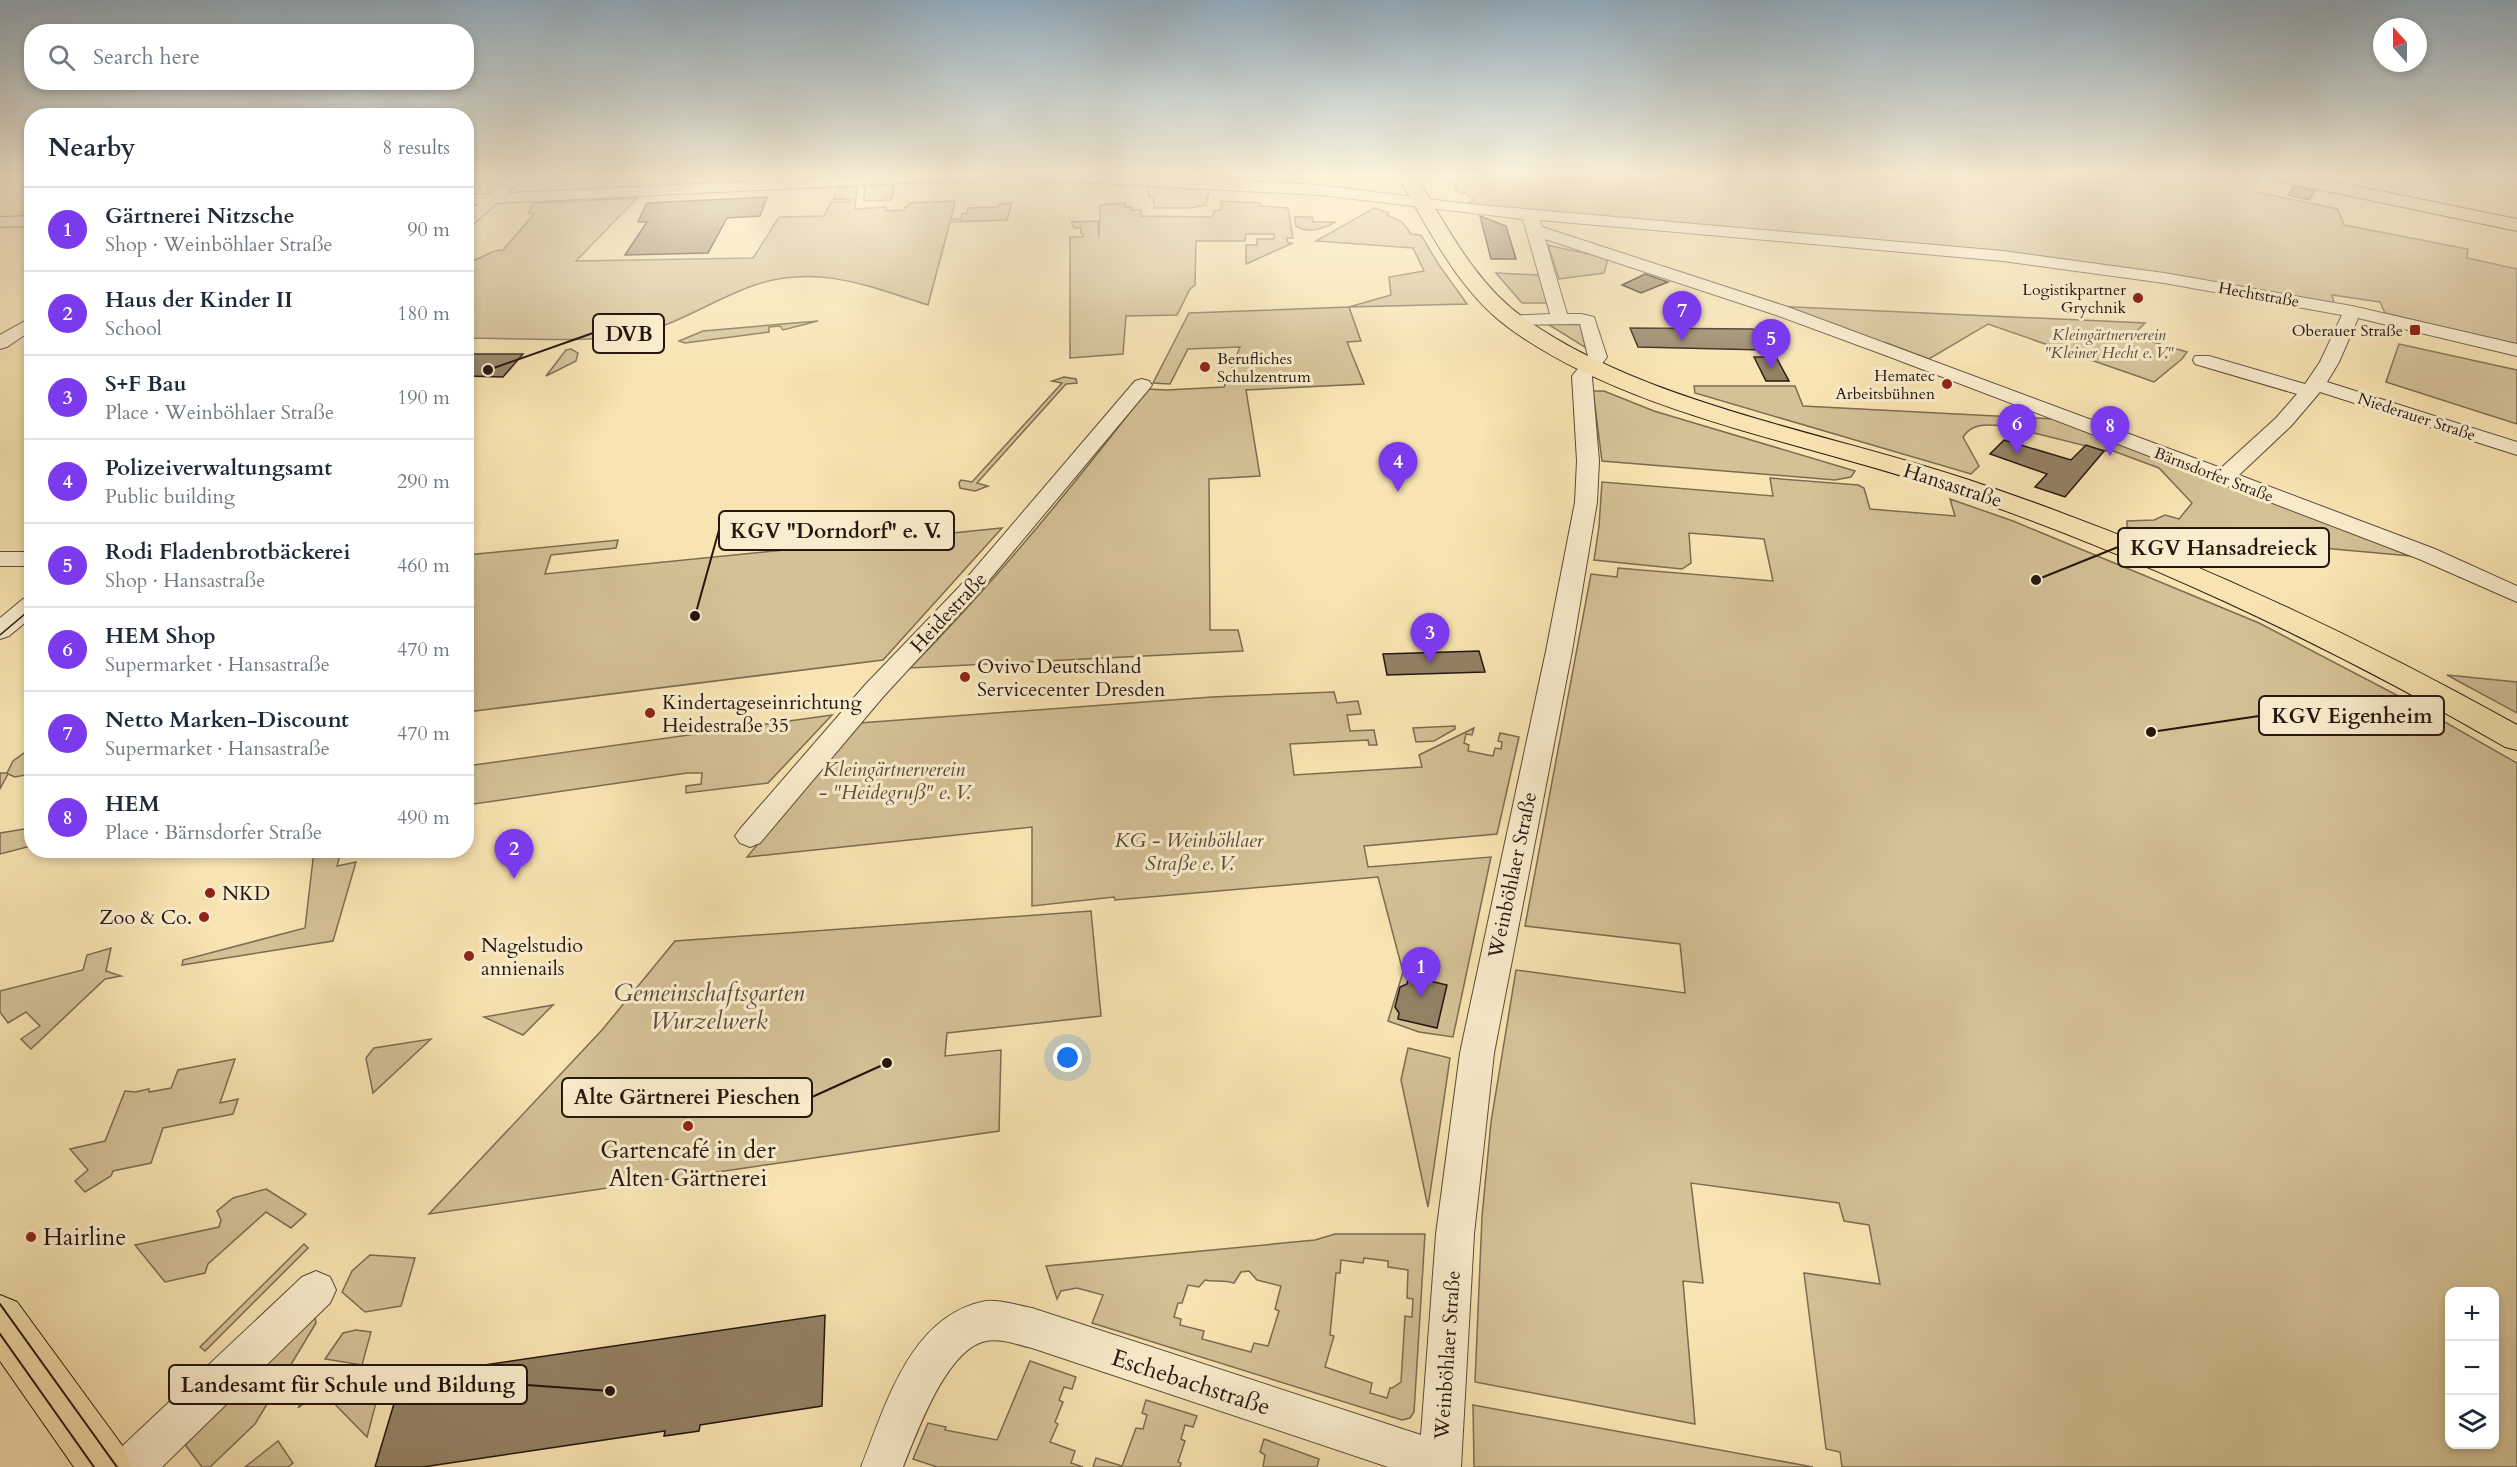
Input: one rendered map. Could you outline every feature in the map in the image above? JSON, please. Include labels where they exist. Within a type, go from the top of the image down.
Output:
[{"type":"main road","name":"Hansastraße","points":[[1449,241],[1474,280],[1512,320],[1561,352],[1594,359],[1667,398],[1957,484],[2105,537],[2270,608],[2424,685],[2517,739]]},
{"type":"main road","points":[[0,1319],[105,1467]]},
{"type":"street","points":[[1538,241],[1560,318]]},
{"type":"street","name":"Bärnsdorfer Straße","points":[[1587,241],[1782,311],[2427,554],[2517,595]]},
{"type":"street","name":"Hechtstraße","points":[[1802,241],[2003,256],[2164,278],[2352,311],[2517,350]]},
{"type":"street","points":[[2224,477],[2277,430],[2314,388],[2352,311]]},
{"type":"street","name":"Weinböhlaer Straße","points":[[1440,1465],[1455,1234],[1474,1075],[1492,971],[1558,653],[1586,502],[1588,461],[1582,376],[1594,359],[1588,321],[1560,318],[1512,320]]},
{"type":"street","points":[[0,343],[24,327]]},
{"type":"street","points":[[0,343],[24,343]]},
{"type":"street","name":"Niederauer Straße","points":[[2202,360],[2314,388],[2517,449]]},
{"type":"street","name":"Heidestraße","points":[[750,836],[874,691],[967,592],[1142,385]]},
{"type":"street","points":[[0,559],[24,559]]},
{"type":"street","points":[[0,631],[24,611]]},
{"type":"street","points":[[131,1467],[316,1290]]},
{"type":"street","name":"Eschebachstraße","points":[[882,1467],[926,1369],[946,1343],[966,1326],[988,1320],[1032,1328],[1440,1465]]},
{"type":"green space","points":[[510,241],[595,241],[576,261],[753,258],[763,241],[945,241],[928,305],[842,280],[798,277],[775,279],[752,286],[668,324],[639,333],[553,340],[474,338],[474,260],[503,250]]},
{"type":"green space","points":[[1070,241],[1196,241],[1195,285],[1190,289],[1177,315],[1126,316],[1123,354],[1070,358]]},
{"type":"green space","points":[[1257,241],[1293,243],[1246,264],[1246,245],[1257,245]]},
{"type":"green space","points":[[1322,241],[1425,241],[1467,304],[1349,307],[1391,295],[1389,277],[1424,271],[1413,248]]},
{"type":"green space","points":[[1836,241],[2429,241],[2468,249],[2467,258],[2517,269],[2517,345],[2385,313],[2380,302],[2332,295],[2334,303],[2162,274]]},
{"type":"green space","points":[[1548,245],[1608,259],[1604,273],[1559,279]]},
{"type":"green space","points":[[1496,273],[1539,275],[1548,303],[1522,303]]},
{"type":"green space","name":"Kleingärtnerverein \"Kleiner Hecht e. V.\"","points":[[1775,306],[2145,323],[2132,336],[2187,352],[2182,359],[2154,382],[1988,324],[1929,359],[1887,343],[1875,343]]},
{"type":"green space","points":[[1349,307],[1361,341],[1347,342],[1364,384],[1246,390],[1260,476],[1209,479],[1210,630],[1238,630],[1243,651],[910,668],[1033,532],[1148,389],[1224,387],[1240,347],[1188,349],[1170,384],[1153,383],[1189,313]]},
{"type":"green space","points":[[818,321],[783,330],[780,326],[769,327],[769,332],[685,343],[679,341],[703,331]]},
{"type":"green space","points":[[1543,321],[1580,324],[1591,351]]},
{"type":"green space","points":[[2399,344],[2517,370],[2517,424],[2386,382]]},
{"type":"green space","points":[[571,349],[578,353],[576,361],[546,376],[566,350]]},
{"type":"green space","points":[[1064,377],[1076,379],[1077,383],[1066,384],[977,483],[988,486],[975,491],[960,488],[961,480],[972,482],[1062,383],[1052,381]]},
{"type":"green space","points":[[1694,386],[1795,386],[1803,406],[2054,419],[2422,557],[2131,531],[2127,526],[2127,521],[2154,520],[2165,515],[2179,519],[2192,503],[2159,468],[2108,449],[2106,451],[2026,431],[2016,421],[2002,421],[2004,426],[1975,427],[1963,437],[1979,466],[1971,474],[1695,393]]},
{"type":"green space","points":[[1593,391],[1604,391],[1654,411],[1855,471],[1851,477],[1835,480],[1602,461]]},
{"type":"green space","points":[[1770,478],[1858,485],[1864,488],[1870,509],[1955,516],[1950,499],[2013,521],[2259,623],[2408,701],[2517,763],[2517,1467],[1842,1467],[1840,1452],[1826,1449],[1804,1273],[1880,1284],[1869,1225],[1844,1221],[1839,1203],[1691,1183],[1703,1283],[1683,1281],[1695,1424],[1475,1382],[1482,1217],[1491,1122],[1516,970],[1685,993],[1680,944],[1525,926],[1591,574],[1617,577],[1618,568],[1773,581],[1764,539],[1689,533],[1691,563],[1682,569],[1594,560],[1602,482],[1773,496]]},
{"type":"green space","points":[[1002,528],[883,660],[474,711],[474,554],[618,540],[616,548],[551,555],[545,574]]},
{"type":"green space","points":[[2447,675],[2517,682],[2517,713]]},
{"type":"green space","points":[[1334,692],[1337,703],[1358,701],[1361,714],[1347,715],[1350,731],[1374,730],[1377,745],[1369,745],[1368,740],[1290,744],[1294,775],[1422,767],[1419,755],[1474,728],[1472,735],[1466,734],[1464,743],[1469,745],[1468,751],[1493,756],[1495,748],[1501,749],[1502,742],[1498,741],[1500,733],[1519,737],[1497,834],[1364,846],[1368,867],[1491,857],[1453,1037],[1419,1032],[1388,1021],[1403,972],[1378,877],[1115,900],[1114,897],[1032,906],[1032,827],[747,857],[859,723],[1212,697]]},
{"type":"green space","points":[[832,715],[768,783],[686,793],[686,786],[701,784],[702,773],[687,773],[474,804],[474,765]]},
{"type":"green space","points":[[1455,726],[1455,729],[1434,741],[1416,742],[1413,728]]},
{"type":"green space","points":[[24,753],[24,775],[15,777],[8,774],[0,789],[0,773],[7,773],[13,761]]},
{"type":"green space","points":[[24,829],[24,848],[0,854],[0,833]]},
{"type":"green space","points":[[313,858],[339,858],[337,866],[356,862],[333,941],[182,965],[183,960],[305,928]]},
{"type":"green space","name":"Gemeinschaftsgarten Wurzelwerk","points":[[1091,911],[1101,1016],[947,1033],[945,1056],[1001,1050],[999,1131],[429,1214],[602,1030],[675,941]]},
{"type":"green space","points":[[111,948],[106,971],[121,976],[105,979],[31,1049],[21,1039],[40,1026],[26,1012],[8,1023],[0,1012],[0,991],[83,970],[87,955]]},
{"type":"green space","points":[[553,1005],[523,1035],[484,1017]]},
{"type":"green space","points":[[431,1039],[373,1093],[366,1058],[374,1048]]},
{"type":"green space","points":[[1408,1048],[1450,1058],[1428,1207],[1401,1080]]},
{"type":"green space","points":[[235,1059],[220,1103],[238,1099],[233,1114],[163,1128],[151,1163],[113,1171],[111,1176],[85,1192],[75,1181],[88,1170],[70,1149],[105,1141],[125,1091],[135,1092],[149,1089],[149,1092],[171,1088],[178,1070]]},
{"type":"green space","points":[[266,1189],[306,1214],[291,1228],[266,1212],[208,1264],[205,1273],[165,1282],[135,1245],[219,1227],[221,1220],[217,1211],[233,1198]]},
{"type":"green space","points":[[1335,1234],[1425,1234],[1414,1412],[1410,1418],[1402,1420],[1092,1323],[1103,1295],[1077,1288],[1061,1291],[1057,1299],[1046,1266],[1315,1240]],"holes":[[[1364,1258],[1388,1261],[1388,1267],[1408,1270],[1407,1298],[1413,1299],[1412,1317],[1405,1316],[1401,1382],[1390,1388],[1387,1398],[1370,1393],[1372,1383],[1325,1367],[1334,1336],[1330,1335],[1336,1273],[1340,1273],[1341,1260],[1363,1263]],[[1249,1271],[1257,1280],[1281,1286],[1275,1309],[1279,1311],[1268,1346],[1254,1343],[1251,1352],[1202,1339],[1204,1331],[1180,1325],[1181,1319],[1174,1317],[1178,1303],[1182,1303],[1188,1285],[1199,1287],[1205,1280],[1234,1283],[1241,1272]]]},
{"type":"green space","points":[[304,1244],[308,1248],[205,1351],[200,1347]]},
{"type":"green space","points":[[370,1255],[415,1258],[401,1306],[365,1312],[342,1292],[352,1271]]},
{"type":"green space","points":[[315,1317],[316,1323],[255,1424],[210,1467],[202,1467],[183,1442]]},
{"type":"green space","points":[[356,1330],[371,1332],[362,1365],[325,1359],[343,1333]]},
{"type":"green space","points":[[1030,1361],[1076,1377],[1072,1389],[1064,1387],[1059,1400],[1063,1402],[1055,1422],[1058,1424],[1050,1442],[1075,1451],[1071,1463],[1083,1467],[937,1467],[913,1459],[928,1423],[946,1427],[945,1430],[997,1440]]},
{"type":"green space","points":[[319,1367],[383,1376],[367,1437],[322,1391],[298,1408]]},
{"type":"green space","points":[[1146,1400],[1197,1416],[1193,1427],[1185,1425],[1181,1439],[1185,1441],[1178,1462],[1181,1463],[1180,1467],[1093,1467],[1096,1458],[1122,1466],[1136,1428],[1143,1429],[1147,1415],[1142,1413]]},
{"type":"green space","points":[[1473,1405],[1813,1467],[1474,1467]]},
{"type":"green space","points":[[1264,1439],[1319,1459],[1317,1467],[1263,1467],[1265,1455],[1260,1452]]},
{"type":"green space","points":[[278,1441],[293,1463],[288,1467],[245,1467]]},
{"type":"building","points":[[634,241],[714,241],[708,253],[625,255]]},
{"type":"building","points":[[1487,241],[1511,241],[1516,259],[1491,259]]},
{"type":"building","points":[[1645,274],[1668,282],[1641,293],[1622,285]]},
{"type":"building","points":[[1630,328],[1753,329],[1764,350],[1638,347]]},
{"type":"building","points":[[474,354],[523,354],[503,377],[474,376]]},
{"type":"building","points":[[1754,357],[1776,357],[1789,381],[1766,381]]},
{"type":"building","points":[[2004,440],[2071,460],[2086,445],[2104,451],[2065,497],[2035,487],[2047,474],[1990,454]]},
{"type":"building","points":[[1479,651],[1485,672],[1387,675],[1383,654]]},
{"type":"building","points":[[1409,976],[1447,985],[1437,1028],[1398,1019],[1399,1013],[1395,1007],[1400,987],[1407,984]]},
{"type":"building","points":[[825,1315],[822,1406],[700,1425],[699,1431],[664,1436],[665,1431],[423,1467],[375,1467],[402,1377]]},
{"type":"tram line","points":[[0,635],[24,615]]},
{"type":"tram line","points":[[0,1304],[117,1467]]},
{"type":"tram line","points":[[0,1334],[94,1467]]},
{"type":"place","name":"Logistikpartner Grychnik","points":[[2138,298]]},
{"type":"place","name":"Oberauer Straße","points":[[2415,330]]},
{"type":"place","name":"Netto Marken-Discount","points":[[1682,341]]},
{"type":"place","name":"Berufliches Schulzentrum","points":[[1205,367]]},
{"type":"place","name":"Rodi Fladenbrotbäckerei","points":[[1771,369]]},
{"type":"place","name":"DVB","points":[[488,370]]},
{"type":"place","name":"Hematec Arbeitsbühnen","points":[[1947,384]]},
{"type":"place","name":"HEM Shop","points":[[2017,454]]},
{"type":"place","name":"HEM","points":[[2110,456]]},
{"type":"place","name":"Polizeiverwaltungsamt","points":[[1398,492]]},
{"type":"place","name":"KGV Hansadreieck","points":[[2036,580]]},
{"type":"place","name":"KGV \"Dorndorf\" e. V.","points":[[695,616]]},
{"type":"place","name":"S+F Bau","points":[[1430,663]]},
{"type":"place","name":"Ovivo Deutschland Servicecenter Dresden","points":[[965,677]]},
{"type":"place","name":"Kindertageseinrichtung Heidestraße 35","points":[[650,713]]},
{"type":"place","name":"KGV Eigenheim","points":[[2151,732]]},
{"type":"place","name":"Haus der Kinder II","points":[[514,879]]},
{"type":"place","name":"NKD","points":[[210,893]]},
{"type":"place","name":"Zoo & Co.","points":[[204,917]]},
{"type":"place","name":"Nagelstudio annienails","points":[[469,956]]},
{"type":"place","name":"Gärtnerei Nitzsche","points":[[1421,997]]},
{"type":"place","name":"Alte Gärtnerei Pieschen","points":[[887,1063]]},
{"type":"place","name":"Gartencafé in der Alten Gärtnerei","points":[[688,1126]]},
{"type":"place","name":"Hairline","points":[[31,1237]]},
{"type":"place","name":"Landesamt für Schule und Bildung","points":[[610,1391]]},
{"type":"park label","name":"Kleingärtnerverein - \"Heidegruß\" e. V.","points":[[894,780]]},
{"type":"park label","name":"KG - Weinböhlaer Straße e. V.","points":[[1189,852]]}]
